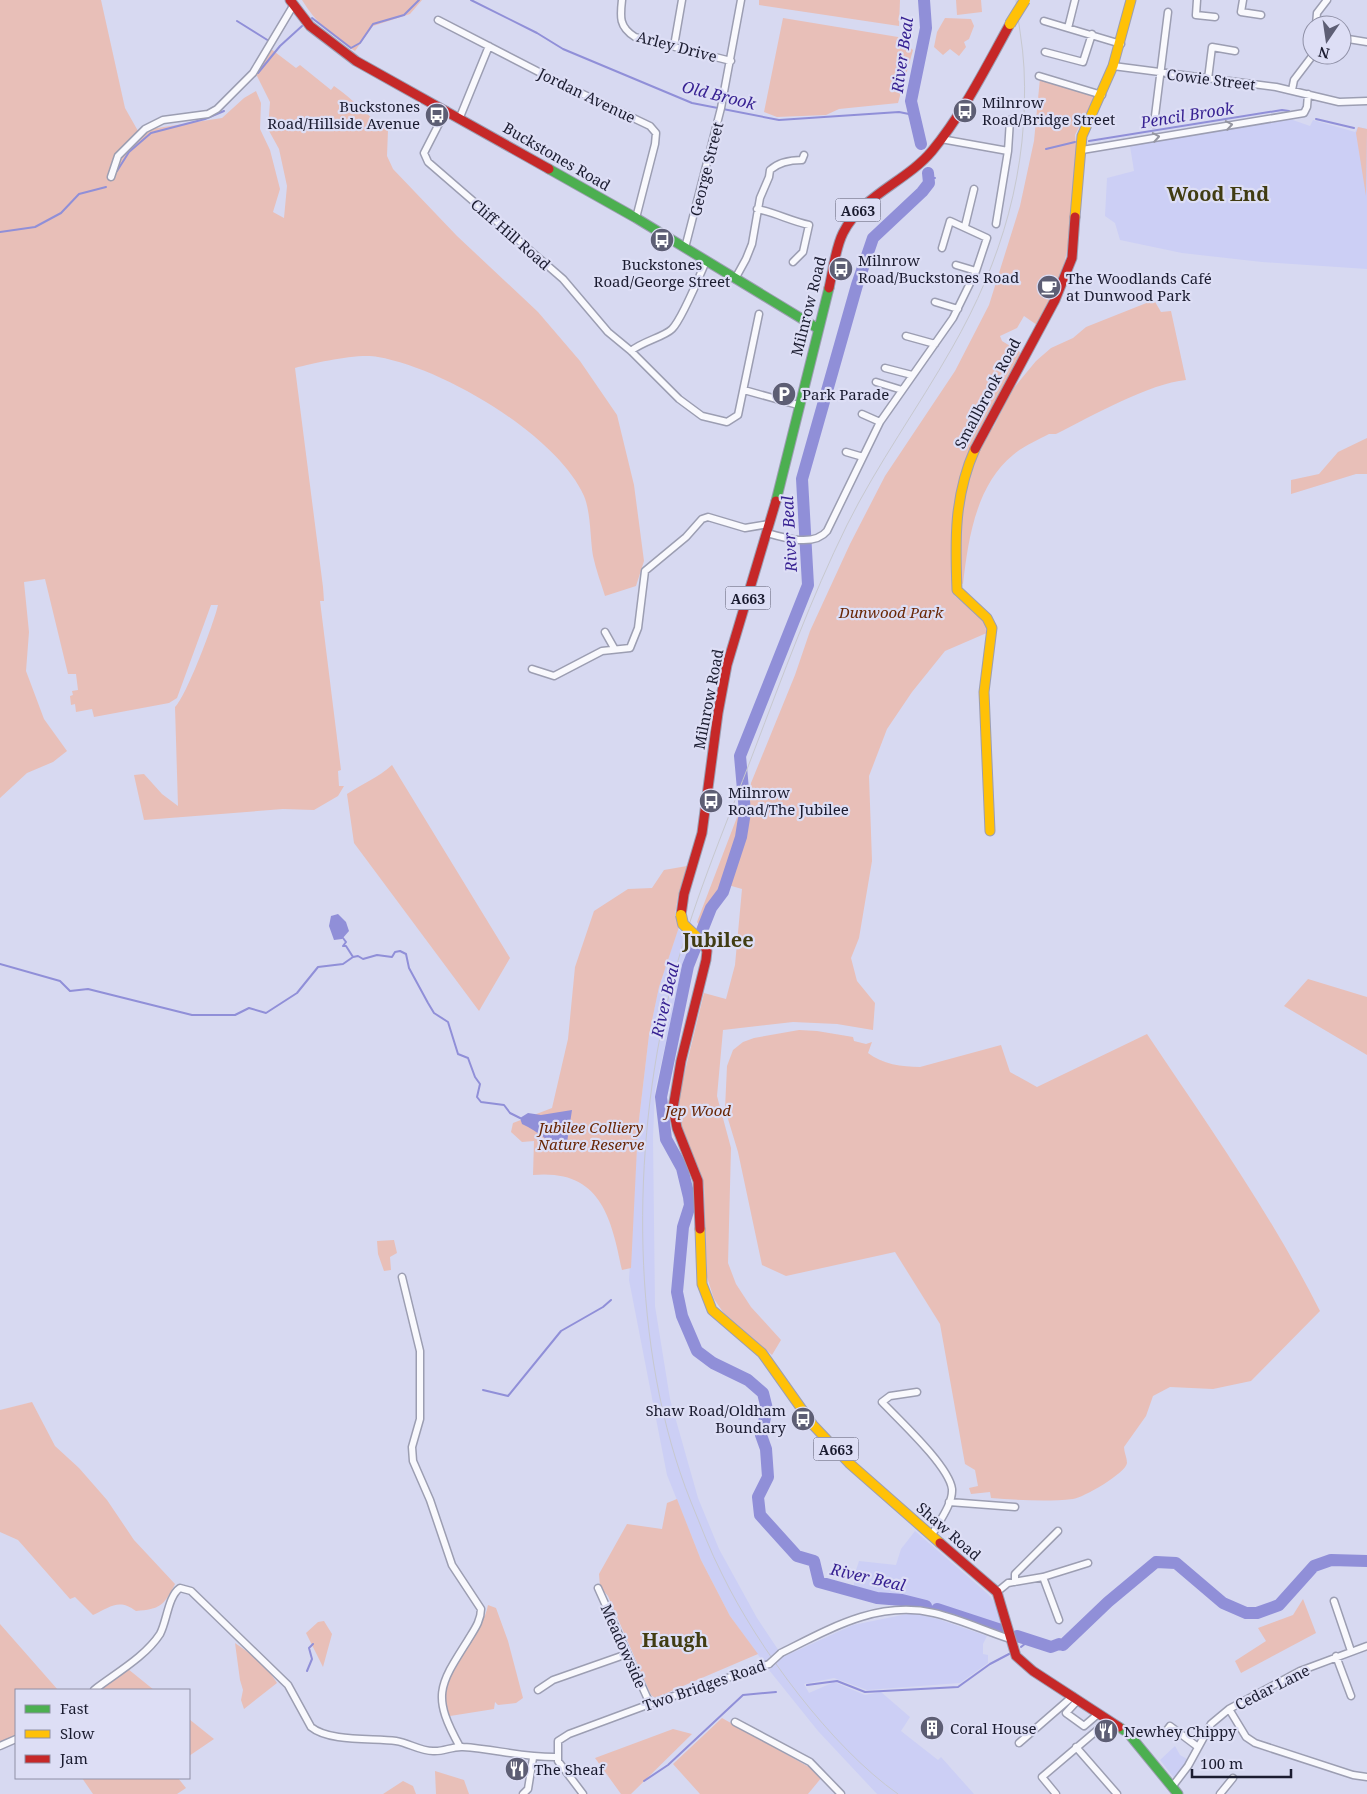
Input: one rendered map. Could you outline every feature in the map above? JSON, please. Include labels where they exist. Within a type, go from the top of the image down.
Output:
[{"type":"main road","name":"Milnrow Road","points":[[702,1284],[698,1181],[677,1128],[673,1108],[681,1061],[706,960],[707,951],[703,943],[683,924],[681,915],[684,894],[702,834],[725,672],[768,529],[817,328],[842,235],[847,224],[866,202],[914,168],[941,140],[1025,0]]},
{"type":"main road","name":"Smallbrook Road","points":[[990,831],[984,692],[985,671],[993,628],[990,622],[961,598],[957,590],[955,530],[959,496],[964,473],[981,434],[1055,300],[1072,258],[1082,136],[1102,94],[1121,44],[1131,0]]},
{"type":"main road","name":"Buckstones Road","points":[[291,3],[322,36],[344,53],[636,218],[817,328]]},
{"type":"main road","name":"Shaw Road","points":[[702,1284],[712,1310],[762,1353],[813,1424],[843,1457],[997,1592]]},
{"type":"main road","points":[[997,1592],[1016,1656],[1026,1666],[1128,1733],[1174,1792]]},
{"type":"street","name":"Arley Drive","points":[[622,0],[620,16],[623,27],[635,37],[731,61]]},
{"type":"street","points":[[674,46],[682,0]]},
{"type":"street","name":"George Street","points":[[685,248],[721,108],[741,0]]},
{"type":"street","points":[[1068,28],[1075,0]]},
{"type":"street","points":[[1197,0],[1196,15],[1215,17]]},
{"type":"street","points":[[1243,0],[1241,12],[1262,15]]},
{"type":"street","points":[[1317,15],[1327,0]]},
{"type":"street","points":[[111,177],[118,156],[145,129],[164,120],[208,114],[217,109],[252,72],[274,39],[291,3]]},
{"type":"street","points":[[1154,124],[1162,73],[1168,12]]},
{"type":"street","name":"Jordan Avenue","points":[[438,20],[566,86],[650,126],[656,134],[655,144],[636,218]]},
{"type":"street","points":[[1044,21],[1121,44]]},
{"type":"street","points":[[1046,52],[1083,62],[1092,34]]},
{"type":"street","points":[[1352,40],[1367,42]]},
{"type":"street","points":[[460,117],[489,46]]},
{"type":"street","points":[[1208,79],[1212,47],[1235,50]]},
{"type":"street","points":[[1292,90],[1294,80],[1305,65]]},
{"type":"street","name":"Cowie Street","points":[[1113,66],[1292,90],[1339,102],[1367,101]]},
{"type":"street","points":[[1039,76],[1102,94]]},
{"type":"street","points":[[1082,150],[1304,113],[1308,107],[1308,94]]},
{"type":"street","name":"Cliff Hill Road","points":[[446,110],[424,153],[428,162],[563,279],[608,332],[631,351]]},
{"type":"street","points":[[996,224],[1008,150],[1010,120]]},
{"type":"street","points":[[941,140],[1008,150]]},
{"type":"street","points":[[735,279],[752,244],[757,209],[770,170],[777,164],[791,160],[802,160],[804,155]]},
{"type":"street","points":[[965,226],[974,189]]},
{"type":"street","points":[[757,209],[776,213],[791,221],[809,225],[803,252],[794,262]]},
{"type":"street","points":[[532,670],[554,676],[602,651],[614,648],[627,649],[634,641],[645,571],[686,538],[702,519],[708,517],[745,528],[768,529],[798,539],[817,538],[827,531],[880,422],[958,309],[976,271],[988,238],[965,226],[950,221],[942,248]]},
{"type":"street","points":[[706,261],[692,294],[672,329],[640,343],[631,351],[679,399],[702,416],[727,422],[733,420],[738,415],[759,314]]},
{"type":"street","points":[[956,265],[976,271]]},
{"type":"street","points":[[935,302],[958,309]]},
{"type":"street","points":[[906,336],[935,344]]},
{"type":"street","points":[[885,368],[912,375]]},
{"type":"street","points":[[876,382],[902,390]]},
{"type":"street","points":[[744,390],[798,405]]},
{"type":"street","points":[[862,414],[880,422]]},
{"type":"street","points":[[846,452],[863,457]]},
{"type":"street","points":[[605,632],[614,648]]},
{"type":"street","points":[[402,1277],[420,1351],[420,1419],[412,1447],[413,1460],[430,1500],[452,1565],[481,1609],[476,1627],[442,1686],[443,1709],[460,1746]]},
{"type":"street","points":[[917,1392],[890,1396],[882,1402],[924,1446],[946,1475],[952,1489],[949,1502],[932,1535]]},
{"type":"street","points":[[949,1502],[1015,1507]]},
{"type":"street","points":[[1015,1582],[1015,1574],[1058,1531]]},
{"type":"street","points":[[997,1592],[1002,1587],[1015,1582],[1043,1577],[1088,1563]]},
{"type":"street","points":[[1043,1577],[1059,1620]]},
{"type":"street","points":[[95,1689],[142,1654],[154,1642],[161,1632],[174,1595],[180,1588],[191,1591],[288,1685],[310,1727],[315,1731],[332,1736],[398,1742],[434,1752],[460,1746],[533,1758],[558,1759],[583,1794]]},
{"type":"street","name":"Meadowside","points":[[598,1588],[650,1704]]},
{"type":"street","points":[[1334,1601],[1351,1651]]},
{"type":"street","name":"Two Bridges Road","points":[[558,1759],[558,1741],[569,1734],[768,1664],[781,1653],[852,1620],[874,1612],[895,1609],[934,1613],[1010,1639]]},
{"type":"street","name":"Cedar Lane","points":[[1174,1792],[1214,1720],[1229,1709],[1300,1671],[1367,1646]]},
{"type":"street","points":[[538,1690],[553,1680],[627,1654]]},
{"type":"street","points":[[1336,1656],[1351,1696]]},
{"type":"street","points":[[1075,1698],[1066,1713],[1084,1726],[1098,1714]]},
{"type":"street","points":[[1019,1744],[1075,1698]]},
{"type":"street","points":[[1229,1709],[1246,1737],[1255,1743],[1353,1775],[1367,1777]]},
{"type":"street","points":[[1056,1794],[1042,1777],[1108,1721]]},
{"type":"street","points":[[735,1722],[810,1762],[841,1794]]},
{"type":"street","points":[[1164,1734],[1170,1726],[1198,1747]]},
{"type":"street","points":[[0,1746],[15,1739]]},
{"type":"street","points":[[1076,1747],[1117,1794]]},
{"type":"street","points":[[523,1794],[528,1788],[533,1758]]},
{"type":"street","points":[[1220,1794],[1233,1778]]},
{"type":"shaded area","points":[[1290,119],[1310,126],[1313,120],[1355,132],[1358,127],[1367,129],[1367,269],[1262,262],[1182,253],[1120,240],[1115,223],[1105,216],[1107,178],[1134,171],[1130,146]]},
{"type":"shaded area","points":[[678,929],[692,944],[683,967],[655,1090],[653,1137],[655,1306],[670,1399],[698,1498],[719,1549],[757,1618],[779,1651],[764,1663],[730,1616],[701,1560],[667,1475],[629,1280],[638,1128],[649,1035],[659,987]]},
{"type":"shaded area","points":[[915,1531],[988,1594],[997,1605],[1002,1628],[911,1600],[872,1596],[854,1590],[854,1576],[859,1561],[896,1565],[901,1549]]},
{"type":"shaded area","points":[[912,1613],[938,1619],[987,1636],[983,1644],[983,1654],[988,1655],[988,1663],[960,1683],[867,1690],[834,1678],[804,1684],[809,1693],[834,1682],[865,1695],[881,1692],[910,1717],[901,1731],[938,1760],[941,1757],[974,1794],[877,1794],[818,1731],[769,1670],[783,1657],[853,1625]]},
{"type":"shaded area","points":[[1175,1746],[1180,1755],[1187,1759],[1180,1773],[1174,1778],[1160,1760]]},
{"type":"green space","points":[[0,0],[101,0],[125,108],[138,131],[222,118],[244,98],[256,91],[261,103],[260,129],[270,150],[280,189],[273,212],[284,218],[287,186],[279,149],[268,129],[270,102],[255,72],[271,49],[296,68],[300,65],[331,90],[334,86],[388,130],[387,156],[393,169],[457,236],[538,312],[580,361],[617,415],[634,485],[644,561],[636,586],[605,596],[593,556],[589,518],[584,496],[570,473],[550,450],[524,428],[465,390],[434,375],[378,357],[359,356],[336,359],[295,368],[323,587],[324,601],[320,601],[341,770],[338,771],[339,786],[344,786],[338,796],[314,810],[283,809],[144,820],[134,775],[144,774],[162,794],[178,806],[175,707],[186,689],[206,643],[218,605],[211,605],[177,698],[169,703],[94,717],[92,709],[76,712],[75,704],[71,705],[70,696],[73,695],[72,691],[78,690],[76,674],[68,674],[45,579],[24,582],[29,632],[26,671],[44,719],[67,751],[53,762],[27,773],[0,798]]},
{"type":"green space","points":[[302,0],[422,0],[410,14],[373,26],[355,51],[326,29],[313,16]]},
{"type":"green space","points":[[759,0],[900,0],[899,26],[759,5]]},
{"type":"green space","points":[[956,0],[981,0],[982,12],[957,15]]},
{"type":"green space","points":[[783,18],[898,37],[913,50],[898,103],[839,109],[826,115],[777,117],[764,112]]},
{"type":"green space","points":[[945,18],[971,19],[974,26],[969,39],[964,42],[966,47],[959,56],[950,49],[943,55],[934,47],[937,32]]},
{"type":"green space","name":"Dunwood Park","points":[[1040,78],[1096,94],[1075,135],[1077,152],[1072,226],[1062,275],[1037,325],[1024,316],[1017,328],[1000,336],[1002,341],[1020,352],[1019,358],[961,473],[953,591],[955,596],[986,623],[989,632],[945,651],[912,692],[887,729],[869,776],[872,861],[859,938],[851,958],[857,981],[875,1003],[873,1030],[837,1024],[793,1022],[723,1030],[717,1096],[731,1148],[728,1263],[736,1284],[751,1307],[781,1340],[772,1355],[723,1312],[714,1299],[707,1277],[704,1187],[675,1112],[704,993],[726,999],[735,965],[742,889],[728,885],[746,831],[751,783],[795,675],[810,631],[850,544],[885,476],[955,371],[989,305],[1020,206],[1034,141]]},
{"type":"green space","points":[[1358,127],[1367,129],[1366,196],[1356,133]]},
{"type":"green space","points":[[1154,300],[1161,312],[1171,311],[1186,380],[1171,382],[1138,394],[1056,434],[1049,434],[1013,455],[1000,467],[982,497],[971,532],[963,584],[958,581],[959,523],[965,480],[978,447],[988,428],[993,428],[1012,390],[1036,361],[1051,348],[1073,338],[1086,327]]},
{"type":"green space","points":[[1367,438],[1367,474],[1356,474],[1291,494],[1291,480],[1319,474],[1338,452]]},
{"type":"green space","points":[[392,765],[510,958],[479,1011],[354,843],[347,794]]},
{"type":"green space","points":[[739,812],[740,832],[719,891],[708,903],[699,925],[697,922]]},
{"type":"green space","name":"Jubilee Colliery Nature Reserve","points":[[687,866],[678,896],[675,915],[679,927],[659,987],[649,1035],[638,1128],[631,1268],[622,1270],[613,1232],[607,1215],[598,1200],[588,1188],[574,1180],[556,1175],[533,1175],[534,1141],[522,1142],[511,1132],[513,1123],[552,1108],[568,1039],[575,967],[594,911],[628,889],[652,888],[664,870]]},
{"type":"green space","points":[[1308,979],[1367,997],[1367,1055],[1284,1006]]},
{"type":"green space","points":[[799,1030],[853,1037],[854,1041],[866,1044],[872,1042],[868,1053],[886,1062],[906,1066],[920,1067],[1001,1045],[1010,1072],[1037,1087],[1147,1034],[1260,1205],[1320,1311],[1251,1381],[1213,1389],[1170,1387],[1153,1396],[1146,1416],[1124,1447],[1127,1463],[1125,1467],[1112,1479],[1094,1490],[1078,1498],[1053,1500],[991,1498],[990,1492],[971,1494],[969,1488],[978,1486],[975,1470],[965,1464],[940,1324],[895,1252],[786,1276],[762,1265],[738,1152],[725,1109],[727,1066],[733,1050],[743,1042],[754,1038]]},
{"type":"green space","points":[[394,1240],[397,1253],[390,1257],[391,1270],[384,1271],[378,1254],[377,1241]]},
{"type":"green space","points":[[32,1402],[55,1446],[79,1468],[107,1500],[134,1540],[175,1584],[168,1597],[160,1605],[151,1609],[136,1611],[119,1604],[93,1615],[75,1597],[70,1599],[18,1540],[0,1532],[0,1410]]},
{"type":"green space","points":[[677,1499],[701,1560],[730,1616],[758,1654],[655,1698],[651,1695],[608,1596],[600,1587],[599,1574],[627,1524],[662,1529],[667,1503]]},
{"type":"green space","points":[[1303,1599],[1316,1633],[1241,1673],[1235,1661],[1266,1641],[1258,1628],[1293,1615]]},
{"type":"green space","points":[[488,1605],[496,1608],[508,1641],[523,1698],[516,1703],[498,1705],[495,1702],[494,1709],[450,1716],[445,1704],[445,1690],[458,1661],[484,1618]]},
{"type":"green space","points":[[324,1621],[332,1634],[323,1667],[306,1633],[318,1622]]},
{"type":"green space","points":[[0,1624],[57,1689],[15,1689],[15,1736],[0,1744]]},
{"type":"green space","points":[[235,1643],[264,1666],[277,1683],[244,1709],[241,1700],[243,1690]]},
{"type":"green space","points":[[128,1669],[153,1689],[101,1689]]},
{"type":"green space","points":[[722,1718],[809,1767],[822,1777],[808,1794],[700,1794],[673,1764]]},
{"type":"green space","points":[[190,1720],[214,1739],[190,1755]]},
{"type":"green space","points":[[673,1729],[692,1734],[631,1794],[621,1794],[595,1758]]},
{"type":"green space","points":[[435,1771],[464,1780],[469,1794],[436,1794]]},
{"type":"green space","points":[[83,1779],[179,1779],[186,1788],[177,1794],[93,1794]]},
{"type":"green space","points":[[403,1781],[413,1786],[416,1794],[383,1794]]},
{"type":"water","points":[[338,914],[346,922],[349,931],[342,939],[334,940],[329,926],[331,916]]},
{"type":"water","points":[[572,1110],[566,1149],[554,1144],[522,1124],[520,1118],[528,1113],[541,1115]]},
{"type":"waterway","name":"Old Brook","points":[[312,18],[351,48],[360,43],[373,24],[404,15],[419,0]]},
{"type":"waterway","name":"Old Brook","points":[[471,0],[537,33],[563,49],[692,103],[779,120],[899,112],[909,114],[918,125]]},
{"type":"waterway","name":"River Beal","points":[[921,144],[911,101],[926,28],[924,0]]},
{"type":"waterway","points":[[237,21],[269,41]]},
{"type":"waterway","name":"Old Brook","points":[[258,73],[280,46],[302,26]]},
{"type":"waterway","name":"Pencil Brook","points":[[1089,141],[1282,110],[1289,111]]},
{"type":"waterway","name":"Old Brook","points":[[117,171],[129,152],[151,133],[205,119],[224,111]]},
{"type":"waterway","name":"Pencil Brook","points":[[1316,119],[1354,128]]},
{"type":"waterway","name":"Pencil Brook","points":[[1046,149],[1075,142]]},
{"type":"waterway","name":"River Beal","points":[[926,1606],[902,1600],[877,1598],[819,1582],[814,1561],[797,1556],[760,1515],[758,1497],[768,1477],[766,1449],[761,1435],[767,1409],[763,1393],[748,1380],[713,1363],[697,1351],[682,1316],[677,1292],[683,1227],[690,1205],[682,1168],[666,1139],[661,1097],[688,966],[711,908],[723,892],[741,837],[745,812],[740,756],[808,585],[802,479],[857,285],[873,238],[922,192],[929,183],[928,173]]},
{"type":"waterway","name":"Pencil Brook","points":[[929,178],[935,178]]},
{"type":"waterway","name":"Old Brook","points":[[0,232],[35,227],[61,213],[79,194],[106,187]]},
{"type":"waterway","points":[[343,938],[346,942],[343,946],[346,946],[353,957]]},
{"type":"waterway","points":[[0,964],[60,981],[70,991],[88,989],[192,1015],[235,1015],[249,1008],[266,1013],[297,993],[318,967],[343,964],[358,956],[363,959],[377,955],[392,957],[395,952],[400,951],[406,954],[409,968],[434,1013],[448,1022],[458,1054],[468,1058],[475,1077],[480,1084],[477,1097],[481,1102],[504,1105],[510,1113],[520,1118]]},
{"type":"waterway","points":[[483,1390],[508,1396],[561,1331],[603,1307],[611,1300]]},
{"type":"waterway","name":"River Beal","points":[[1017,1636],[1051,1647],[1059,1644],[1063,1645],[1108,1602],[1156,1562],[1176,1563],[1223,1603],[1246,1613],[1257,1613],[1279,1605],[1314,1566],[1331,1560],[1367,1561]]},
{"type":"waterway","name":"River Beal","points":[[937,1609],[1001,1630]]},
{"type":"waterway","name":"River Beal","points":[[1021,1647],[1031,1639]]},
{"type":"waterway","points":[[307,1671],[312,1659],[309,1648],[313,1644]]},
{"type":"waterway","points":[[807,1685],[837,1681],[865,1692],[958,1687],[990,1664],[1009,1654]]},
{"type":"waterway","points":[[644,1781],[668,1765],[743,1695],[776,1692]]},
{"type":"tram line","points":[[898,1794],[847,1750],[798,1694],[755,1633],[737,1603],[706,1538],[691,1502],[671,1443],[656,1380],[647,1315],[643,1249],[643,1182],[648,1116],[657,1052],[678,960],[697,900],[821,580],[859,502],[970,315],[998,248],[1017,178],[1022,142],[1024,68],[1016,0]]},
{"type":"traffic: fast","points":[[549,169],[636,218],[817,328]]},
{"type":"traffic: fast","points":[[776,501],[829,288]]},
{"type":"traffic: fast","points":[[1119,1727],[1128,1733],[1178,1794]]},
{"type":"traffic: slow","points":[[1010,24],[1025,0]]},
{"type":"traffic: slow","points":[[1075,217],[1082,136],[1113,66],[1131,0]]},
{"type":"traffic: slow","points":[[975,449],[963,484],[957,518],[957,590],[987,618],[992,628],[984,692],[990,831]]},
{"type":"traffic: slow","points":[[681,915],[683,924],[703,943]]},
{"type":"traffic: slow","points":[[700,1229],[702,1284],[712,1310],[762,1353],[813,1425],[849,1463],[940,1543]]},
{"type":"traffic: jam","points":[[290,0],[310,26],[356,61],[549,169]]},
{"type":"traffic: jam","points":[[829,288],[838,246],[851,220],[861,209],[910,172],[932,151],[964,105],[1010,24]]},
{"type":"traffic: jam","points":[[975,449],[1055,300],[1072,258],[1075,217]]},
{"type":"traffic: jam","points":[[681,915],[684,894],[702,833],[718,713],[727,665],[776,501]]},
{"type":"traffic: jam","points":[[700,1229],[698,1181],[677,1128],[673,1108],[681,1061],[706,960],[707,951],[703,943]]},
{"type":"traffic: jam","points":[[940,1543],[997,1592],[1016,1656],[1033,1671],[1119,1727]]},
{"type":"place","name":"Milnrow Road/Bridge Street","points":[[965,111]]},
{"type":"place","name":"Buckstones Road/Hillside Avenue","points":[[437,115]]},
{"type":"place","name":"Buckstones Road/George Street","points":[[662,240]]},
{"type":"place","name":"Milnrow Road/Buckstones Road","points":[[841,269]]},
{"type":"place","name":"The Woodlands Café at Dunwood Park","points":[[1049,287]]},
{"type":"place","name":"Park Parade","points":[[784,394]]},
{"type":"place","name":"Milnrow Road/The Jubilee","points":[[711,801]]},
{"type":"place","name":"Shaw Road/Oldham Boundary","points":[[803,1419]]},
{"type":"place","name":"Coral House","points":[[932,1728]]},
{"type":"place","name":"Newhey Chippy","points":[[1106,1731]]},
{"type":"place","name":"The Sheaf","points":[[517,1769]]},
{"type":"district","name":"Wood End","points":[[1218,193]]},
{"type":"district","name":"Jubilee","points":[[718,939]]},
{"type":"district","name":"Haugh","points":[[675,1639]]},
{"type":"park label","name":"Jep Wood","points":[[698,1110]]}]
